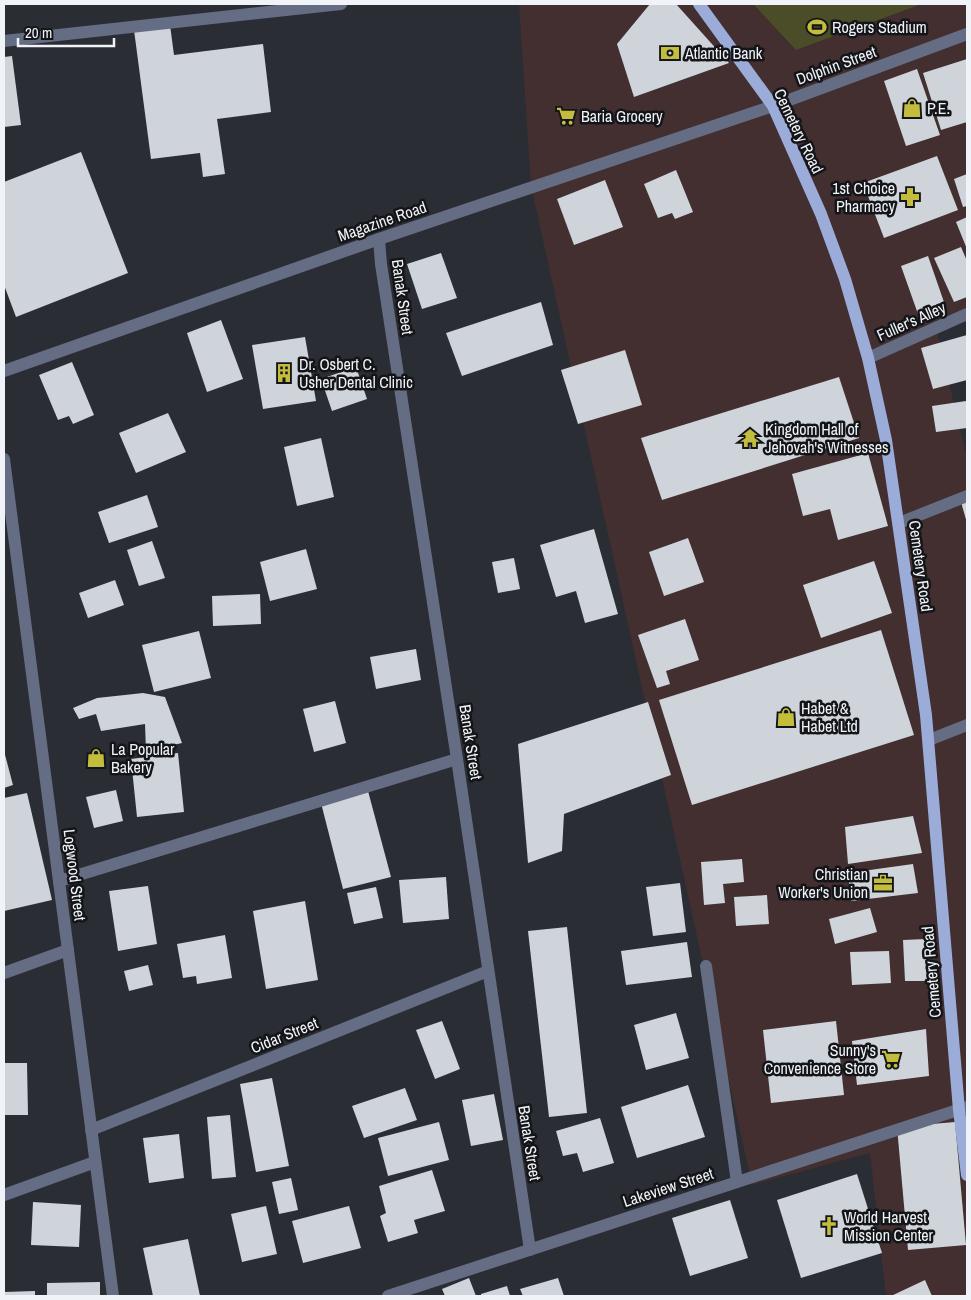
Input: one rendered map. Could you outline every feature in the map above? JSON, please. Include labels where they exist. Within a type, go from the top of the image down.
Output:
[{"type":"main road","name":"Cemetery Road","points":[[699,4],[772,106],[821,214],[845,279],[868,358],[886,440],[929,740],[963,1108],[967,1175]]},
{"type":"street","points":[[4,41],[341,4]]},
{"type":"street","name":"Dolphin Street","points":[[772,106],[967,34]]},
{"type":"street","name":"Magazine Road","points":[[4,371],[379,239],[772,106]]},
{"type":"street","name":"Banak Street","points":[[379,239],[381,264],[530,1250]]},
{"type":"street","name":"Fuller's Alley","points":[[868,358],[967,314]]},
{"type":"street","name":"Logwood Street","points":[[4,459],[112,1296]]},
{"type":"street","points":[[899,522],[967,496]]},
{"type":"street","points":[[929,740],[967,725]]},
{"type":"street","points":[[59,881],[457,759]]},
{"type":"street","points":[[4,973],[68,950]]},
{"type":"street","points":[[706,966],[737,1182]]},
{"type":"street","name":"Cidar Street","points":[[91,1130],[488,970]]},
{"type":"street","name":"Lakeview Street","points":[[389,1296],[963,1108]]},
{"type":"street","points":[[4,1195],[95,1162]]},
{"type":"shaded area","points":[[519,4],[753,4],[796,50],[922,4],[967,4],[967,308],[935,323],[967,459],[967,1296],[886,1296],[870,1153],[752,1185],[531,186]]},
{"type":"green space","name":"Rogers Stadium","points":[[753,4],[922,4],[796,50]]},
{"type":"building","name":"Atlantic Bank","points":[[650,4],[676,4],[729,63],[634,97],[617,44]]},
{"type":"building","points":[[170,25],[174,55],[263,44],[271,112],[217,119],[225,174],[203,177],[200,153],[151,159],[134,30]]},
{"type":"building","points":[[12,56],[21,125],[4,127],[4,57]]},
{"type":"building","points":[[967,59],[967,122],[941,130],[923,73]]},
{"type":"building","name":"P.E.","points":[[917,69],[940,135],[906,146],[884,81]]},
{"type":"building","points":[[81,152],[128,273],[16,317],[4,285],[4,182]]},
{"type":"building","name":"1st Choice Pharmacy","points":[[937,156],[958,210],[884,238],[863,183]]},
{"type":"building","points":[[676,170],[693,212],[675,219],[672,213],[658,218],[644,184]]},
{"type":"building","points":[[967,174],[967,206],[963,207],[954,179]]},
{"type":"building","points":[[605,180],[623,227],[574,245],[557,199]]},
{"type":"building","points":[[967,217],[967,249],[956,222]]},
{"type":"building","points":[[961,247],[967,261],[967,297],[954,302],[934,258]]},
{"type":"building","points":[[441,253],[457,298],[422,309],[407,264]]},
{"type":"building","points":[[928,256],[945,305],[918,314],[901,266]]},
{"type":"building","points":[[541,302],[553,345],[462,376],[446,333]]},
{"type":"building","points":[[221,320],[243,379],[207,392],[187,333]]},
{"type":"building","points":[[967,335],[967,380],[933,389],[921,348]]},
{"type":"building","name":"Dr. Osbert C. Usher Dental Clinic","points":[[305,337],[316,401],[263,409],[252,345]]},
{"type":"building","points":[[625,350],[642,405],[578,424],[561,370]]},
{"type":"building","points":[[72,362],[94,415],[73,424],[69,416],[58,420],[39,375]]},
{"type":"building","points":[[356,367],[367,399],[332,411],[321,379]]},
{"type":"building","name":"Kingdom Hall of Jehovah's Witnesses","points":[[839,377],[859,438],[662,500],[641,438]]},
{"type":"building","points":[[966,401],[967,428],[936,432],[932,406]]},
{"type":"building","points":[[168,413],[186,452],[136,473],[119,433]]},
{"type":"building","points":[[321,438],[334,497],[297,506],[284,447]]},
{"type":"building","points":[[868,453],[888,526],[838,540],[830,509],[803,516],[792,474]]},
{"type":"building","points":[[147,495],[158,527],[109,543],[98,512]]},
{"type":"building","points":[[967,500],[967,523],[961,502]]},
{"type":"building","points":[[594,529],[618,614],[585,623],[576,591],[556,597],[540,545]]},
{"type":"building","points":[[688,538],[704,582],[664,596],[649,552]]},
{"type":"building","points":[[152,541],[165,578],[139,586],[127,550]]},
{"type":"building","points":[[306,549],[317,589],[270,601],[260,562]]},
{"type":"building","points":[[514,558],[520,589],[498,593],[492,562]]},
{"type":"building","points":[[874,561],[892,613],[821,638],[803,585]]},
{"type":"building","points":[[115,580],[124,605],[88,618],[79,593]]},
{"type":"building","points":[[260,594],[261,624],[213,626],[212,596]]},
{"type":"building","points":[[685,619],[699,660],[666,671],[670,684],[657,688],[638,635]]},
{"type":"building","name":"Habet & Habet Ltd","points":[[881,630],[914,735],[692,805],[659,700]]},
{"type":"building","points":[[199,631],[211,678],[154,692],[142,645]]},
{"type":"building","points":[[416,649],[421,680],[376,689],[370,657]]},
{"type":"building","points":[[143,693],[165,697],[182,743],[146,751],[145,724],[101,731],[96,714],[79,719],[73,708],[97,698]]},
{"type":"building","points":[[335,701],[346,743],[314,752],[303,709]]},
{"type":"building","points":[[648,702],[671,775],[564,814],[562,851],[528,863],[518,744]]},
{"type":"building","points":[[4,751],[13,785],[4,788]]},
{"type":"building","points":[[178,753],[184,812],[137,817],[131,759]]},
{"type":"building","points":[[116,790],[123,821],[94,828],[86,797]]},
{"type":"building","points":[[368,791],[391,877],[343,889],[321,803]]},
{"type":"building","points":[[27,793],[52,900],[4,911],[4,798]]},
{"type":"building","points":[[913,816],[922,853],[848,864],[845,827]]},
{"type":"building","points":[[742,859],[744,882],[723,884],[725,903],[704,905],[701,862]]},
{"type":"building","name":"Christian Worker's Union","points":[[913,864],[918,893],[851,901],[848,873]]},
{"type":"building","points":[[446,877],[449,919],[403,923],[399,880]]},
{"type":"building","points":[[680,883],[686,932],[653,936],[646,887]]},
{"type":"building","points":[[148,886],[157,944],[118,951],[109,891]]},
{"type":"building","points":[[376,887],[383,918],[354,924],[347,893]]},
{"type":"building","points":[[767,895],[769,924],[736,926],[734,897]]},
{"type":"building","points":[[305,901],[318,980],[266,989],[253,911]]},
{"type":"building","points":[[870,908],[877,932],[835,944],[829,919]]},
{"type":"building","points":[[567,927],[587,1113],[549,1117],[528,931]]},
{"type":"building","points":[[225,935],[232,978],[197,984],[196,976],[183,978],[177,944]]},
{"type":"building","points":[[926,939],[927,981],[905,981],[903,940]]},
{"type":"building","points":[[687,942],[692,977],[626,985],[621,951]]},
{"type":"building","points":[[889,951],[891,983],[852,985],[850,952]]},
{"type":"building","points":[[148,965],[153,985],[129,991],[124,971]]},
{"type":"building","points":[[676,1013],[689,1058],[646,1070],[634,1025]]},
{"type":"building","points":[[442,1021],[460,1069],[435,1079],[416,1030]]},
{"type":"building","points":[[836,1021],[844,1095],[771,1103],[763,1030]]},
{"type":"building","name":"Sunny's Convenience Store","points":[[926,1029],[929,1076],[857,1085],[852,1041]]},
{"type":"building","points":[[4,1063],[27,1063],[28,1115],[4,1115]]},
{"type":"building","points":[[272,1078],[289,1166],[256,1172],[240,1084]]},
{"type":"building","points":[[688,1085],[705,1137],[637,1158],[621,1107]]},
{"type":"building","points":[[405,1088],[417,1120],[364,1138],[352,1106]]},
{"type":"building","points":[[494,1094],[503,1140],[471,1146],[462,1100]]},
{"type":"building","points":[[230,1115],[236,1177],[212,1179],[207,1117]]},
{"type":"building","points":[[600,1118],[614,1163],[583,1172],[577,1153],[563,1156],[556,1131]]},
{"type":"building","points":[[439,1122],[449,1160],[388,1176],[378,1138]]},
{"type":"building","points":[[955,1122],[966,1245],[908,1250],[897,1127]]},
{"type":"building","points":[[179,1134],[184,1178],[149,1183],[143,1138]]},
{"type":"building","points":[[432,1170],[445,1211],[414,1220],[418,1233],[388,1242],[380,1216],[386,1213],[379,1186]]},
{"type":"building","name":"World Harvest Mission Center","points":[[857,1174],[882,1253],[801,1278],[777,1200]]},
{"type":"building","points":[[291,1178],[298,1210],[279,1214],[272,1182]]},
{"type":"building","points":[[730,1200],[748,1258],[690,1276],[672,1218]]},
{"type":"building","points":[[33,1202],[81,1205],[79,1247],[31,1245]]},
{"type":"building","points":[[266,1206],[277,1254],[242,1262],[231,1214]]},
{"type":"building","points":[[349,1206],[361,1248],[303,1263],[292,1221]]},
{"type":"building","points":[[188,1239],[200,1296],[153,1296],[143,1248]]},
{"type":"building","points":[[469,1278],[476,1296],[445,1296],[442,1289]]},
{"type":"building","points":[[558,1278],[564,1296],[523,1296],[520,1289]]},
{"type":"building","points":[[925,1280],[932,1296],[891,1296]]},
{"type":"building","points":[[100,1282],[100,1296],[47,1296],[47,1283]]},
{"type":"building","points":[[507,1286],[510,1296],[481,1296],[481,1294]]},
{"type":"building","points":[[35,1291],[35,1296],[4,1296],[4,1292]]},
{"type":"place","name":"Rogers Stadium","points":[[817,27]]},
{"type":"place","name":"Atlantic Bank","points":[[670,53]]},
{"type":"place","name":"P.E.","points":[[912,108]]},
{"type":"place","name":"Baria Grocery","points":[[566,116]]},
{"type":"place","name":"1st Choice Pharmacy","points":[[910,197]]},
{"type":"place","name":"Dr. Osbert C. Usher Dental Clinic","points":[[284,373]]},
{"type":"place","name":"Kingdom Hall of Jehovah's Witnesses","points":[[750,438]]},
{"type":"place","name":"Habet & Habet Ltd","points":[[786,717]]},
{"type":"place","name":"La Popular Bakery","points":[[96,758]]},
{"type":"place","name":"Christian Worker's Union","points":[[883,883]]},
{"type":"place","name":"Sunny's Convenience Store","points":[[891,1059]]},
{"type":"place","name":"World Harvest Mission Center","points":[[829,1226]]}]
